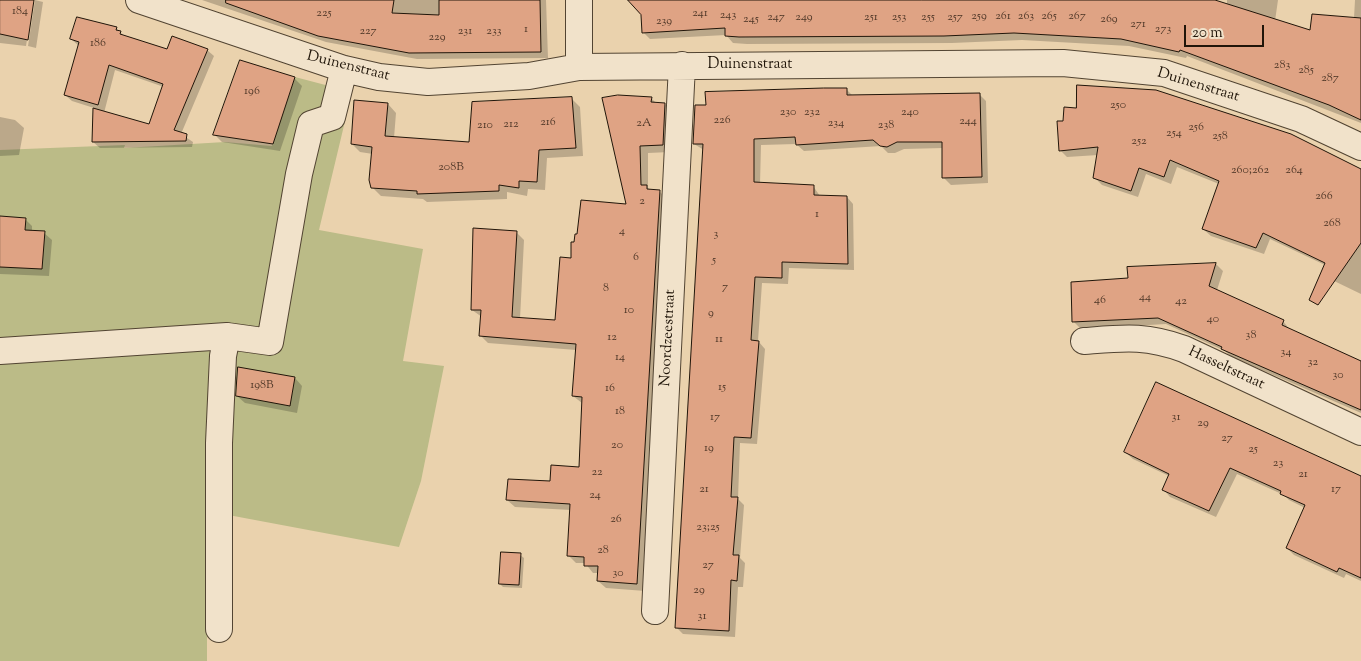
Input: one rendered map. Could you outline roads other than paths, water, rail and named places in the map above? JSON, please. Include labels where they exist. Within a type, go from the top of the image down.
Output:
[{"type":"street","name":"Duinenstraat","points":[[139,0],[344,69],[379,77],[428,82],[528,76],[579,67],[984,62],[1123,68],[1164,73],[1205,86],[1301,119],[1361,147]]},
{"type":"street","points":[[579,0],[579,67]]},
{"type":"street","name":"Noordzeestraat","points":[[655,611],[682,65]]},
{"type":"street","points":[[0,351],[227,336],[270,342],[298,174],[311,124],[332,117],[344,69]]},
{"type":"street","points":[[219,629],[219,443],[223,356],[227,336]]},
{"type":"street","name":"Hasseltstraat","points":[[1084,341],[1131,337],[1165,342],[1184,349],[1361,432]]}]
